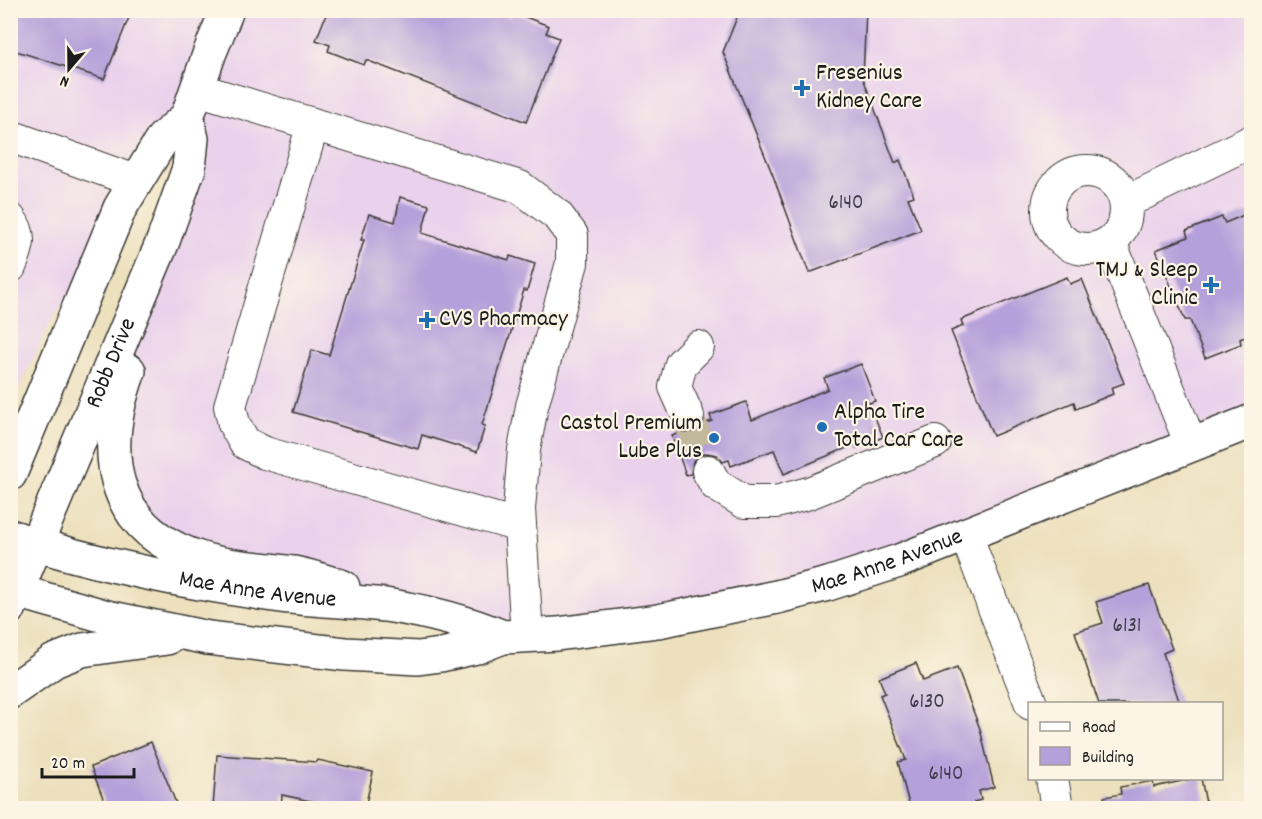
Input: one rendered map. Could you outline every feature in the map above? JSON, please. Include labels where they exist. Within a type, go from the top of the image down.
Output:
[{"type":"main road","name":"Robb Drive","points":[[10,474],[113,224],[135,181],[162,138],[192,103],[227,10]]},
{"type":"main road","name":"Robb Drive","points":[[13,595],[23,540],[139,298],[163,241],[187,175],[192,139],[192,103]]},
{"type":"main road","points":[[139,298],[140,331],[116,411],[113,456],[115,474],[122,492],[139,520],[161,541],[200,558],[309,577],[344,588],[383,605]]},
{"type":"main road","points":[[10,416],[54,367]]},
{"type":"main road","name":"Mae Anne Avenue","points":[[13,595],[196,635],[306,650],[418,658],[460,652],[515,636],[578,632],[658,621],[777,597],[828,584],[899,561],[1251,421]]},
{"type":"main road","name":"Mae Anne Avenue","points":[[23,540],[141,572],[238,590],[383,605],[448,618],[515,636]]},
{"type":"main road","points":[[10,692],[54,662],[82,650],[196,635]]},
{"type":"street","points":[[192,103],[313,124],[520,186],[557,215],[572,235],[572,263],[532,406],[524,450],[519,509],[515,636]]},
{"type":"street","points":[[313,124],[230,406],[234,424],[245,443],[265,453],[520,526]]},
{"type":"street","points":[[10,136],[135,181]]},
{"type":"street","points":[[1126,202],[1251,141]]},
{"type":"street","points":[[1087,170],[1101,172],[1112,179],[1121,190],[1126,202],[1124,224],[1118,234],[1110,242],[1098,247],[1084,249],[1071,246],[1060,238],[1052,227],[1048,215],[1049,201],[1054,189],[1074,172],[1087,170]]},
{"type":"street","points":[[10,219],[20,239],[10,267]]},
{"type":"street","points":[[1110,242],[1191,445]]},
{"type":"street","points":[[688,416],[675,387],[681,364],[698,347]]},
{"type":"street","points":[[708,471],[716,485],[744,502],[776,502],[809,493],[935,442]]},
{"type":"street","points":[[966,535],[1030,702]]},
{"type":"street","points":[[1052,780],[1057,808]]},
{"type":"shaded area","points":[[11,11],[1251,11],[1251,421],[899,561],[557,634],[218,563],[129,506],[132,362],[187,117],[51,321],[11,405]]},
{"type":"building","points":[[10,10],[132,10],[104,79],[10,49]]},
{"type":"building","points":[[328,10],[490,10],[509,18],[512,12],[549,26],[546,33],[559,38],[526,122],[366,60],[364,65],[328,51],[330,45],[316,40]]},
{"type":"building","points":[[740,10],[866,10],[863,78],[895,163],[900,160],[914,196],[908,198],[921,230],[809,273],[723,52]]},
{"type":"building","name":"CVS Pharmacy","points":[[400,197],[429,205],[422,233],[509,260],[510,256],[535,264],[527,291],[524,290],[482,425],[485,426],[477,452],[422,435],[418,449],[293,412],[312,350],[329,355],[364,240],[361,240],[369,214],[395,222]]},
{"type":"building","name":"TMJ & Sleep Clinic","points":[[1251,212],[1251,334],[1240,339],[1241,344],[1205,358],[1190,320],[1185,320],[1156,250],[1188,237],[1186,231],[1222,217],[1225,223]]},
{"type":"building","points":[[1067,277],[1070,284],[1082,279],[1124,383],[1111,388],[1113,394],[1076,409],[1074,402],[993,436],[951,331],[963,326],[961,320]]},
{"type":"building","name":"Alpha Tire Total Car Care","points":[[861,364],[875,401],[869,403],[883,437],[857,448],[856,444],[784,474],[774,450],[731,466],[729,460],[723,462],[717,455],[707,453],[693,461],[691,474],[686,475],[672,436],[682,432],[687,434],[696,432],[703,424],[712,421],[710,415],[746,402],[752,420],[828,389],[824,378]]},
{"type":"building","points":[[1149,585],[1172,649],[1163,653],[1179,702],[1098,702],[1075,632],[1103,623],[1096,602]]},
{"type":"building","points":[[916,663],[923,681],[957,668],[980,729],[994,787],[979,791],[981,800],[974,802],[975,808],[910,808],[898,762],[906,760],[880,695],[885,693],[879,678]]},
{"type":"building","points":[[151,742],[178,808],[107,808],[91,767]]},
{"type":"building","points":[[217,755],[317,762],[318,760],[373,772],[365,808],[343,808],[282,795],[281,808],[213,808]]},
{"type":"building","points":[[1187,780],[1201,780],[1207,808],[1105,808],[1104,797],[1121,794],[1120,787],[1153,781],[1154,787]]},
{"type":"tunnel","points":[[688,416],[708,471]]},
{"type":"place","name":"Fresenius Kidney Care","points":[[802,88]]},
{"type":"place","name":"TMJ & Sleep Clinic","points":[[1211,285]]},
{"type":"place","name":"CVS Pharmacy","points":[[427,320]]},
{"type":"place","name":"Alpha Tire Total Car Care","points":[[822,427]]},
{"type":"place","name":"Castol Premium Lube Plus","points":[[714,438]]}]
